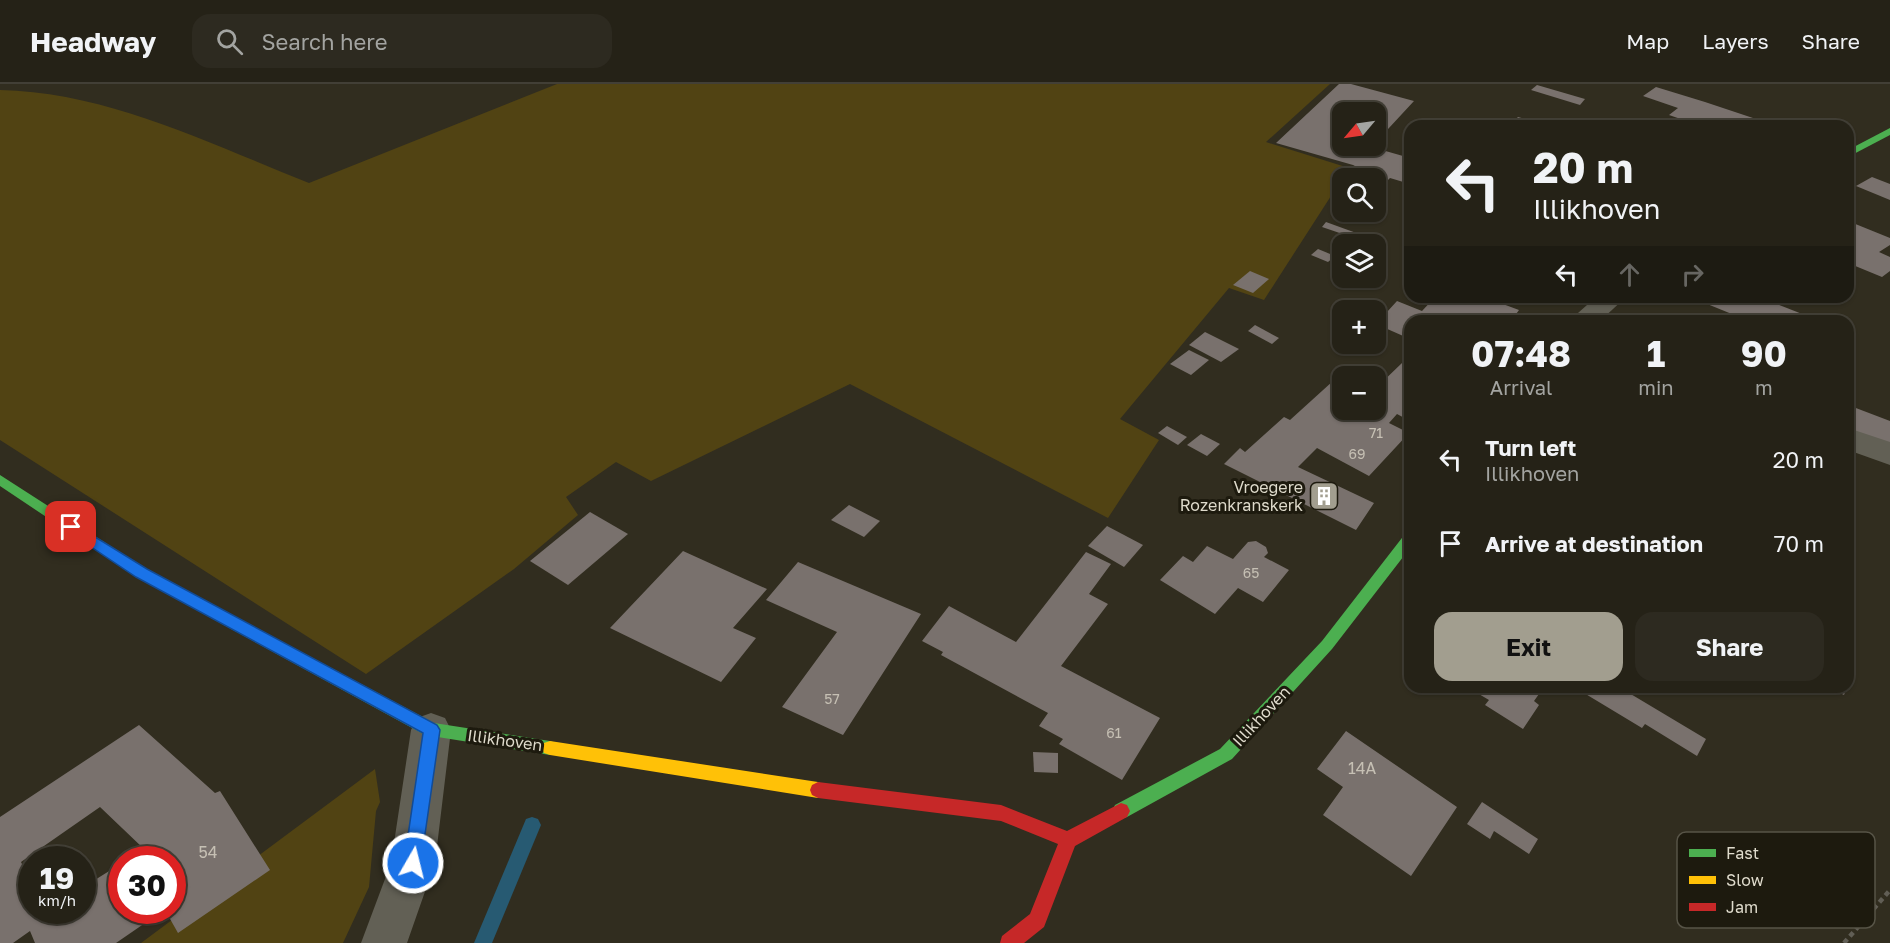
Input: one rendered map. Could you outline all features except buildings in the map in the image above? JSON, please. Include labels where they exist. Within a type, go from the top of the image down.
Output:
[{"type":"street","points":[[1854,151],[1890,131]]},
{"type":"street","points":[[1590,315],[1606,303]]},
{"type":"street","points":[[1854,440],[1890,454]]},
{"type":"street","name":"Illikhoven","points":[[0,480],[141,573],[431,730],[555,747],[867,797],[1001,813],[1068,840],[1226,754],[1327,645],[1404,546]]},
{"type":"street","points":[[384,943],[413,863],[431,730]]},
{"type":"street","points":[[1009,943],[1037,920],[1068,840]]},
{"type":"path","points":[[1875,907],[1890,890]]},
{"type":"path","points":[[1844,943],[1857,928]]},
{"type":"shaded area","points":[[557,84],[1330,84],[1266,142],[1349,168],[1332,168],[1332,194],[1264,300],[1229,288],[1120,419],[1159,440],[1108,518],[850,384],[651,481],[616,462],[566,497],[578,515],[514,569],[366,674],[0,440],[0,90],[40,93],[119,110],[196,137],[309,183]]},
{"type":"shaded area","points":[[375,769],[380,802],[376,811],[369,887],[343,943],[141,943],[167,924],[186,924],[186,910]]},
{"type":"waterway","points":[[483,943],[532,825]]},
{"type":"traffic: fast","points":[[1854,151],[1890,131]]},
{"type":"traffic: fast","points":[[0,480],[141,573],[431,730],[550,748]]},
{"type":"traffic: fast","points":[[1121,811],[1226,754],[1327,645],[1404,546]]},
{"type":"traffic: slow","points":[[550,748],[818,790]]},
{"type":"traffic: jam","points":[[818,790],[1001,813],[1068,840]]},
{"type":"traffic: jam","points":[[1009,943],[1037,920],[1068,840],[1121,811]]},
{"type":"place","name":"Vroegere Rozenkranskerk","points":[[1324,496]]},
{"type":"route","points":[[71,527],[141,573],[431,730],[413,863]]}]
